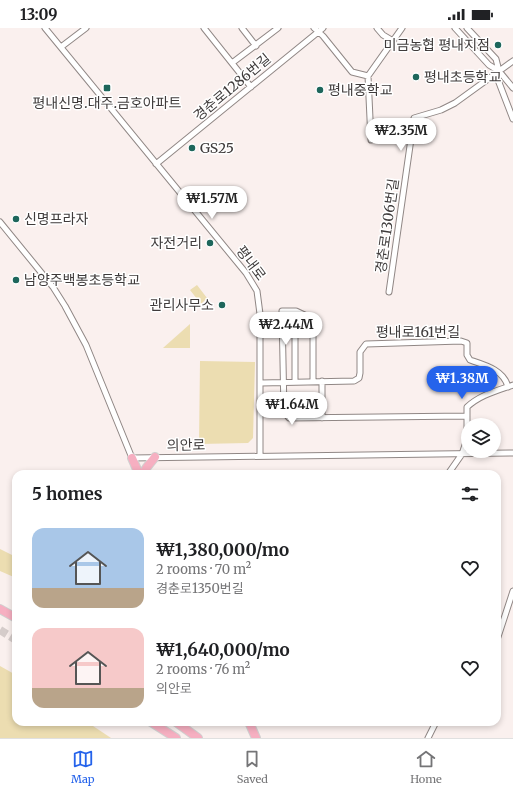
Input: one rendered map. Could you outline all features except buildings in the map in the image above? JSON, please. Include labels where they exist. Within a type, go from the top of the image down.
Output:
[{"type":"highway","points":[[145,470],[155,457]]},
{"type":"highway","points":[[132,458],[137,470]]},
{"type":"highway","points":[[0,609],[12,616]]},
{"type":"highway","points":[[157,726],[176,738]]},
{"type":"highway","points":[[182,726],[198,738]]},
{"type":"highway","points":[[251,726],[256,738]]},
{"type":"street","name":"평내로","points":[[45,28],[246,273],[257,291],[260,314],[260,456]]},
{"type":"street","points":[[61,47],[86,28]]},
{"type":"street","points":[[204,28],[251,87]]},
{"type":"street","points":[[242,28],[256,46]]},
{"type":"street","points":[[232,63],[278,28]]},
{"type":"street","name":"경춘로1286번길","points":[[156,164],[251,87],[316,30],[323,28]]},
{"type":"street","points":[[377,28],[383,35],[393,42]]},
{"type":"street","points":[[371,140],[368,76],[402,28]]},
{"type":"street","points":[[455,28],[489,65],[500,72],[513,88]]},
{"type":"street","points":[[467,28],[496,59],[500,72],[498,80],[513,119]]},
{"type":"street","points":[[316,30],[323,36],[352,72],[368,76]]},
{"type":"street","points":[[500,72],[513,61]]},
{"type":"street","name":"경춘로1306번길","points":[[389,292],[414,118],[441,110],[455,103],[500,72]]},
{"type":"street","points":[[0,222],[52,286],[66,306],[86,345],[132,458]]},
{"type":"street","points":[[313,381],[314,319],[295,311],[282,311],[284,412],[289,418],[467,416],[467,407],[475,400],[511,386]]},
{"type":"street","points":[[295,311],[295,382]]},
{"type":"street","name":"평내로161번길","points":[[261,383],[354,381],[359,378],[360,352],[366,344],[461,341],[467,344],[467,355],[470,360],[492,368],[511,386]]},
{"type":"street","points":[[322,381],[322,418]]},
{"type":"street","name":"의안로","points":[[501,453],[513,453]]},
{"type":"street","name":"의안로","points":[[132,458],[461,454]]},
{"type":"street","points":[[451,470],[461,455]]},
{"type":"street","points":[[501,628],[513,591]]},
{"type":"street","points":[[428,738],[434,726]]},
{"type":"shaded area","points":[[197,285],[207,298],[201,304],[190,290]]},
{"type":"shaded area","points":[[190,324],[190,348],[163,348]]},
{"type":"shaded area","points":[[200,361],[255,362],[253,438],[248,443],[199,444]]},
{"type":"shaded area","points":[[0,549],[12,555],[12,576],[0,571]]},
{"type":"shaded area","points":[[0,666],[12,673],[12,726],[93,726],[111,738],[0,738]]},
{"type":"tunnel","points":[[0,630],[12,638]]},
{"type":"place","name":"미금농협 평내지점","points":[[498,45]]},
{"type":"place","name":"평내초등학교","points":[[416,77]]},
{"type":"place","name":"평내신명.대주.금호아파트","points":[[107,88]]},
{"type":"place","name":"평내중학교","points":[[320,90]]},
{"type":"place","name":"GS25","points":[[192,148]]},
{"type":"place","name":"신명프라자","points":[[16,219]]},
{"type":"place","name":"자전거리","points":[[210,243]]},
{"type":"place","name":"남양주백봉초등학교","points":[[16,280]]},
{"type":"place","name":"관리사무소","points":[[222,305]]}]
